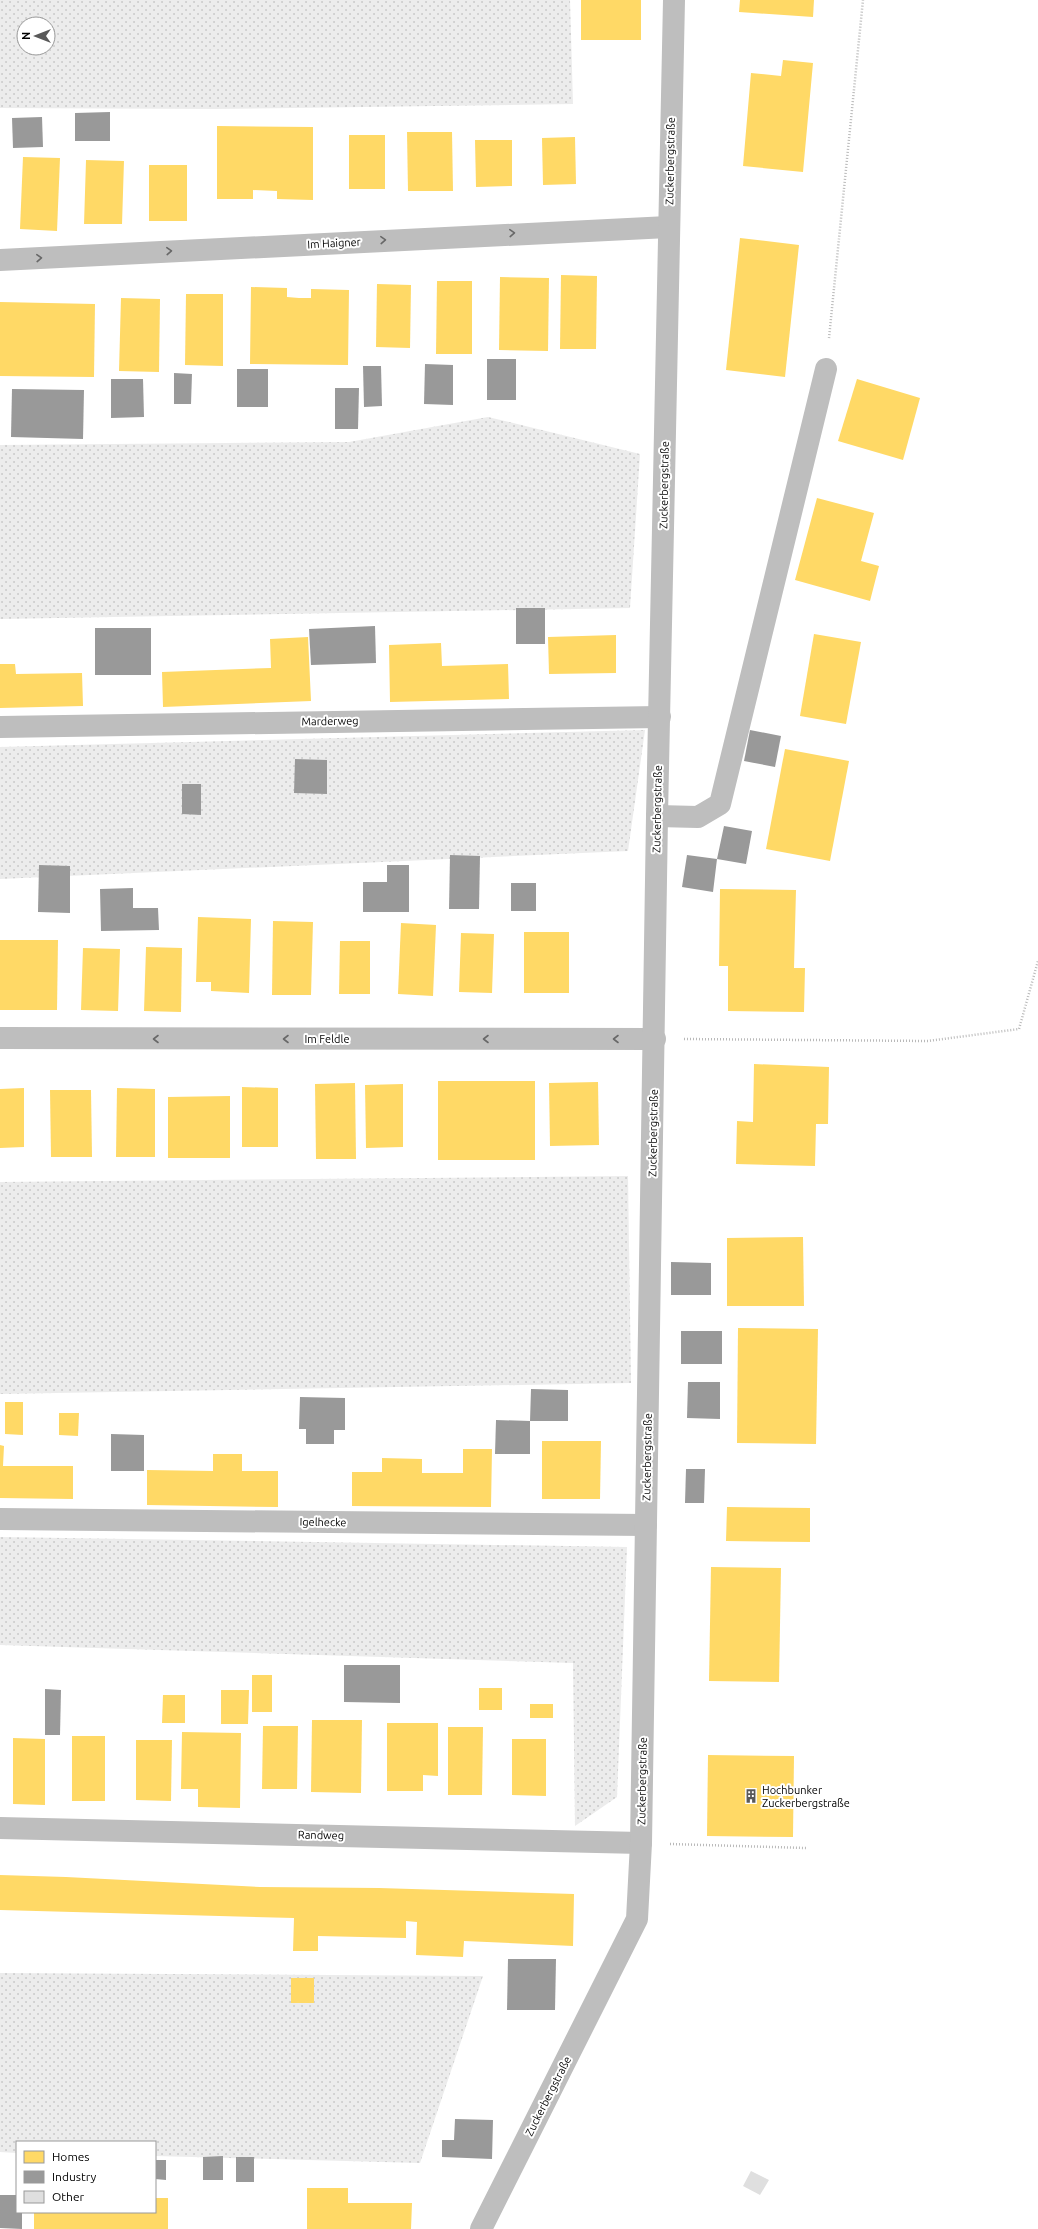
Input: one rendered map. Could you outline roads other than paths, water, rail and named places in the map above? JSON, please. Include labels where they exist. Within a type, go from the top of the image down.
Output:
[{"type":"street","name":"Zuckerbergstraße","points":[[481,2229],[637,1919],[641,1843],[655,1039],[657,816],[668,227],[674,0]]},
{"type":"street","name":"Im Haigner","points":[[0,260],[668,227]]},
{"type":"street","points":[[657,816],[698,817],[720,804],[826,369]]},
{"type":"street","name":"Marderweg","points":[[0,727],[660,717]]},
{"type":"street","name":"Im Feldle","points":[[0,1038],[655,1039]]},
{"type":"street","name":"Igelhecke","points":[[0,1519],[646,1525]]},
{"type":"street","name":"Randweg","points":[[0,1828],[641,1843]]},
{"type":"place","name":"Hochbunker Zuckerbergstraße","points":[[751,1796]]}]
